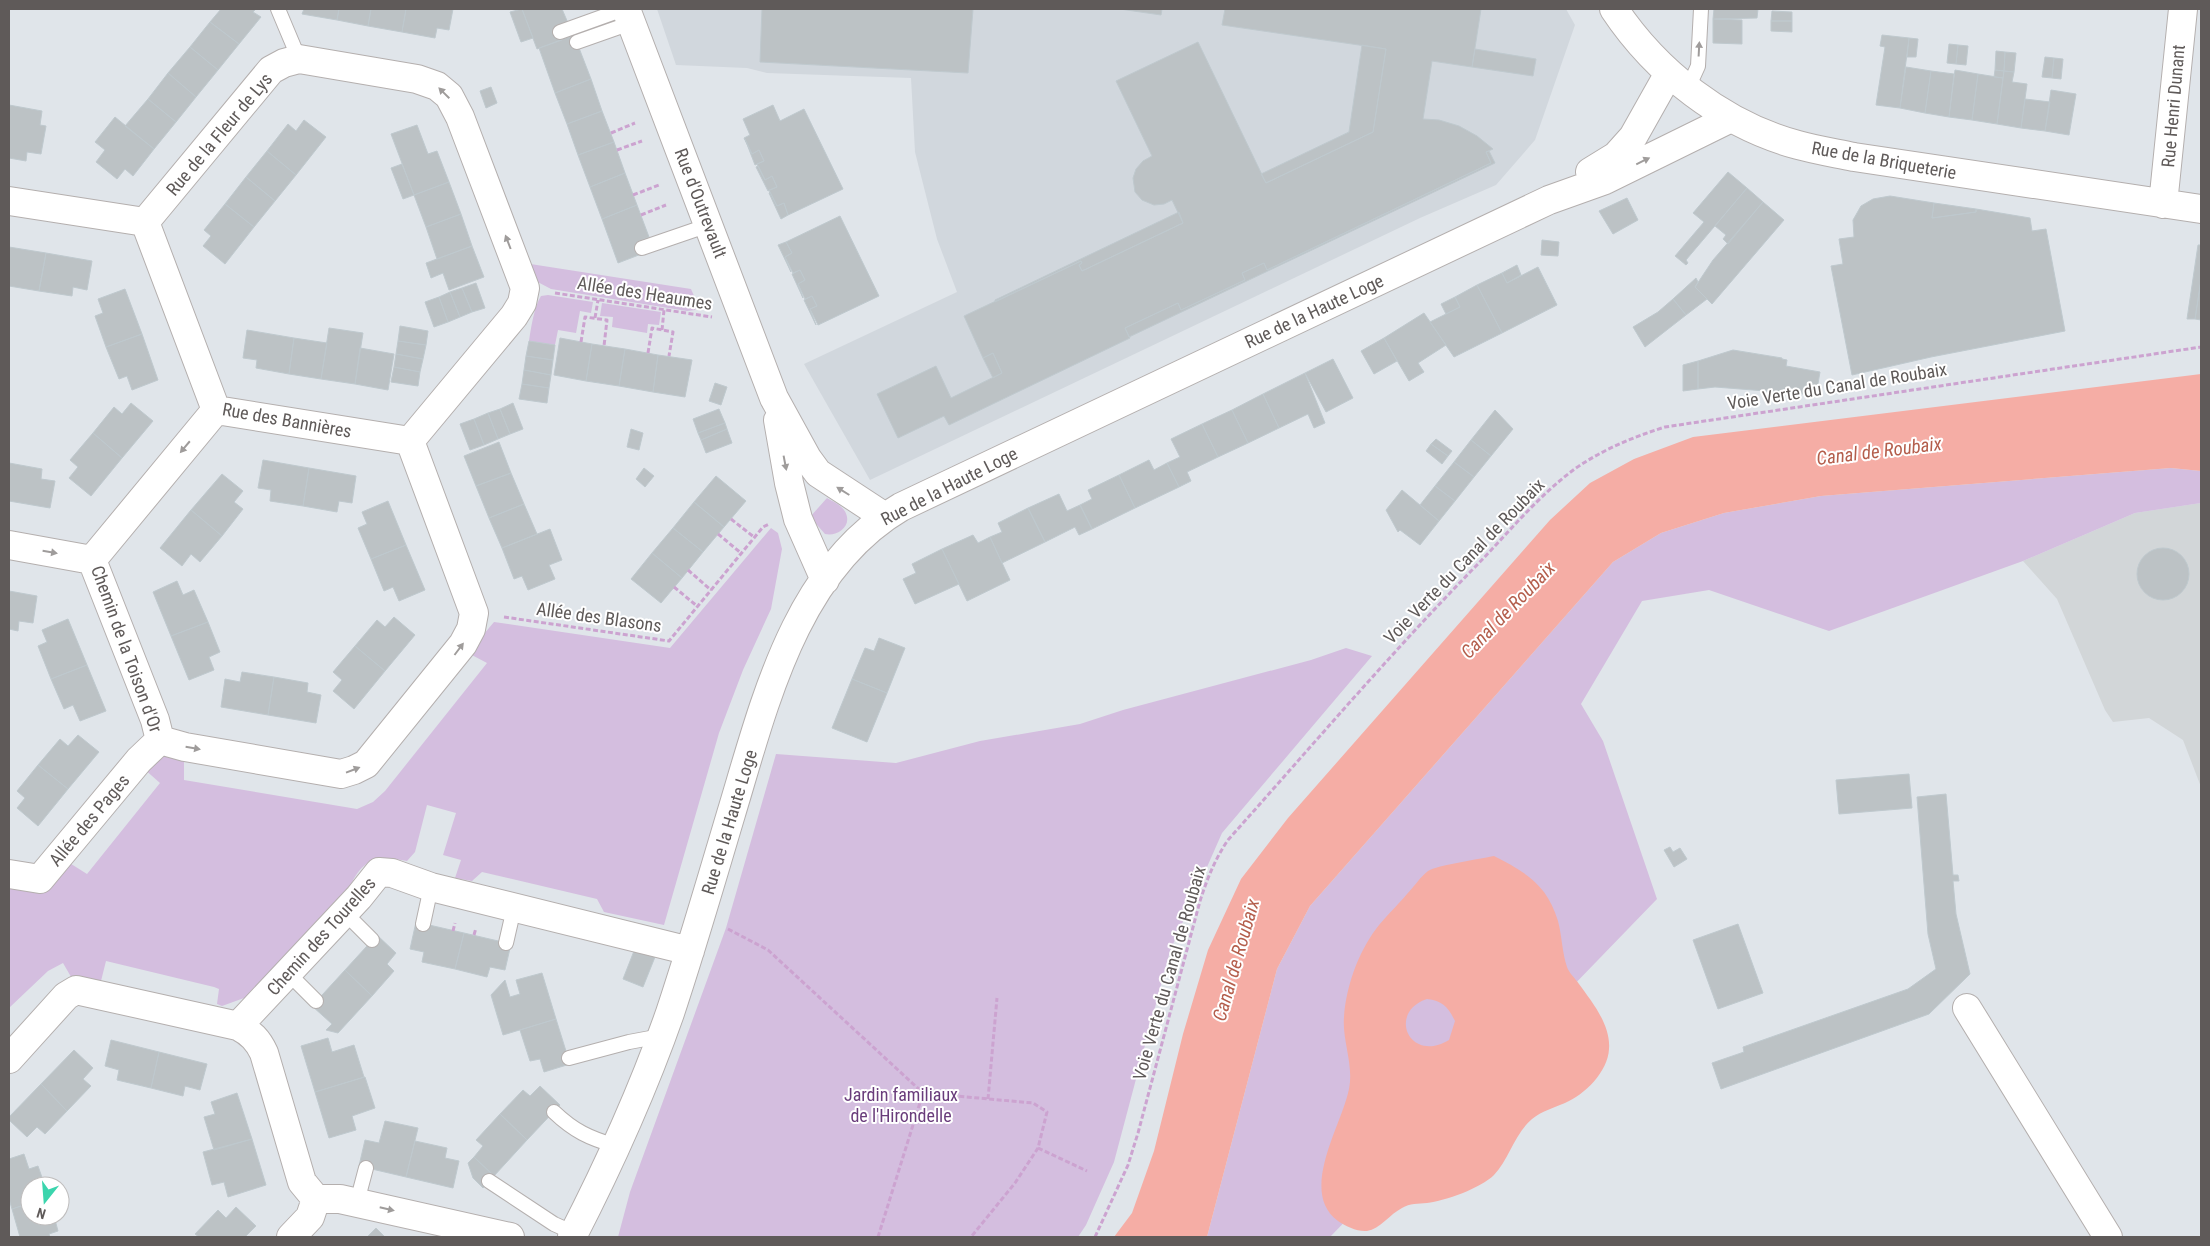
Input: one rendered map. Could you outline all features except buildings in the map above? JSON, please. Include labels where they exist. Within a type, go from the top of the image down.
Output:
[{"type":"street","name":"Rue de la Briqueterie","points":[[1614,9],[1637,40],[1679,81],[1731,118],[1766,134],[1797,144],[1854,157],[2201,209]]},
{"type":"street","name":"Rue Henri Dunant","points":[[2163,204],[2182,9]]},
{"type":"street","name":"Rue d'Outrevault","points":[[627,13],[747,323],[774,398],[806,458],[818,473],[885,517]]},
{"type":"street","name":"Rue de la Fleur de Lys","points":[[145,222],[270,70],[284,63],[300,59],[417,79],[436,86],[448,96],[460,117],[537,290]]},
{"type":"street","points":[[1550,200],[1616,156],[1679,81]]},
{"type":"street","name":"Rue de la Haute Loge","points":[[573,1235],[640,1094],[690,951],[753,743],[780,666],[799,623],[825,580],[850,548],[871,526],[910,503],[1550,200],[1605,180],[1731,118]]},
{"type":"street","points":[[9,201],[145,222]]},
{"type":"street","name":"Rue des Bannières","points":[[145,222],[216,410],[410,441]]},
{"type":"street","points":[[474,613],[410,441],[514,316],[522,303],[537,290]]},
{"type":"street","name":"Rue d'Outrevault","points":[[774,398],[798,519],[825,580]]},
{"type":"street","name":"Chemin de la Toison d'Or","points":[[216,410],[92,560],[155,720],[160,740],[185,747],[341,774],[354,770],[366,764],[463,644],[471,629],[474,613]]},
{"type":"street","points":[[9,545],[92,560]]},
{"type":"street","name":"Allée des Pages","points":[[9,874],[40,879],[139,760],[160,740]]},
{"type":"street","name":"Chemin des Tourelles","points":[[238,1026],[345,913],[379,872],[392,873],[431,887],[690,951]]},
{"type":"street","points":[[9,1059],[66,996],[76,990],[92,992],[238,1026],[250,1033],[258,1041],[264,1053],[302,1182],[316,1198],[340,1198],[510,1237]]},
{"type":"street","points":[[1967,1008],[2108,1237]]},
{"type":"street","points":[[292,1237],[310,1217],[316,1198]]},
{"type":"lane","points":[[278,9],[300,59]]},
{"type":"lane","points":[[1679,81],[1698,66],[1701,9]]},
{"type":"lane","points":[[560,32],[627,13]]},
{"type":"lane","points":[[576,42],[627,13]]},
{"type":"lane","points":[[642,248],[709,225]]},
{"type":"lane","points":[[423,924],[431,887]]},
{"type":"lane","points":[[506,943],[514,908]]},
{"type":"lane","points":[[345,913],[372,940]]},
{"type":"lane","points":[[288,973],[316,1001]]},
{"type":"lane","points":[[569,1058],[629,1042],[661,1036]]},
{"type":"lane","points":[[554,1112],[570,1127],[589,1138],[616,1146]]},
{"type":"lane","points":[[357,1202],[366,1168]]},
{"type":"lane","points":[[489,1181],[573,1235]]},
{"type":"path","points":[[610,133],[635,123]]},
{"type":"path","points":[[617,150],[642,141]]},
{"type":"path","points":[[633,195],[659,185]]},
{"type":"path","points":[[640,215],[666,205]]},
{"type":"path","name":"Allée des Heaumes","points":[[537,290],[747,323]]},
{"type":"path","points":[[595,318],[598,300]]},
{"type":"path","points":[[662,330],[664,310]]},
{"type":"path","points":[[581,342],[585,316],[607,320],[604,346]]},
{"type":"path","points":[[648,353],[652,328],[672,332],[668,356]]},
{"type":"path","name":"Voie Verte du Canal de Roubaix","points":[[1095,1237],[1130,1157],[1200,901],[1208,876],[1219,854],[1228,840],[1428,615],[1531,510],[1576,469],[1606,449],[1628,439],[1665,427],[2201,347]]},
{"type":"path","points":[[731,519],[754,537]]},
{"type":"path","name":"Allée des Blasons","points":[[474,613],[668,641],[754,537],[763,527],[774,522]]},
{"type":"path","points":[[718,534],[741,553]]},
{"type":"path","points":[[688,570],[711,590]]},
{"type":"path","points":[[674,587],[697,606]]},
{"type":"path","points":[[701,915],[768,950],[924,1092],[1032,1103],[1041,1106],[1046,1112],[1038,1148],[1015,1183],[971,1237]]},
{"type":"path","points":[[988,1099],[997,998]]},
{"type":"path","points":[[878,1237],[924,1092]]},
{"type":"path","points":[[1038,1148],[1087,1171]]},
{"type":"shaded area","points":[[657,9],[1566,9],[1575,25],[1535,140],[1496,185],[1420,218],[870,480],[804,364],[957,292],[937,239],[915,152],[911,78],[767,73],[747,68],[676,65]]},
{"type":"shaded area","points":[[2201,503],[2201,787],[2183,740],[2149,718],[2113,722],[2105,710],[2057,599],[2023,561],[2135,513]]},
{"type":"green space","points":[[524,263],[691,289],[698,305],[695,310],[687,311],[551,289],[532,279]]},
{"type":"green space","points":[[548,295],[593,302],[591,313],[580,311],[576,333],[558,330],[555,345],[529,341],[536,306],[541,296]]},
{"type":"green space","points":[[602,303],[661,312],[659,325],[648,324],[647,333],[612,327],[613,317],[600,316]]},
{"type":"green space","points":[[2171,468],[2201,471],[2201,503],[2135,513],[2023,561],[1829,631],[1709,590],[1642,601],[1581,704],[1603,741],[1657,899],[1330,1237],[1207,1237],[1277,969],[1310,906],[1613,562],[1661,533],[1724,513],[1821,496]]},
{"type":"green space","points":[[827,498],[843,508],[847,515],[844,528],[830,534],[825,534],[810,517]]},
{"type":"green space","points":[[771,528],[778,533],[782,549],[771,609],[743,670],[719,733],[664,925],[604,912],[597,899],[482,872],[472,881],[455,878],[461,860],[443,855],[456,813],[427,805],[415,852],[407,861],[395,859],[377,860],[363,867],[348,892],[250,1002],[244,998],[222,1006],[217,1004],[219,989],[214,987],[106,961],[100,985],[74,982],[63,963],[48,971],[9,1008],[9,882],[48,890],[68,862],[87,874],[160,783],[143,768],[159,757],[184,755],[184,780],[357,809],[373,802],[385,791],[487,663],[468,653],[494,622],[670,648]]},
{"type":"green space","name":"Jardin familiaux de l'Hirondelle","points":[[1346,648],[1372,656],[1222,833],[1170,951],[1114,1162],[1086,1225],[1078,1237],[618,1237],[630,1192],[726,928],[776,754],[896,763],[980,741],[1080,724],[1123,710],[1311,660]]},
{"type":"water","name":"Canal de Roubaix","points":[[2201,374],[2201,471],[2171,468],[1821,496],[1724,513],[1661,533],[1613,562],[1310,906],[1277,969],[1207,1237],[1114,1237],[1132,1213],[1154,1151],[1183,1034],[1208,950],[1241,879],[1288,818],[1550,520],[1590,483],[1634,459],[1693,437]]},
{"type":"water","points":[[1494,856],[1525,874],[1548,897],[1558,921],[1568,969],[1595,1006],[1607,1031],[1609,1040],[1608,1058],[1594,1082],[1580,1094],[1540,1114],[1526,1125],[1499,1169],[1481,1185],[1453,1197],[1435,1202],[1405,1206],[1372,1230],[1360,1231],[1344,1225],[1327,1208],[1322,1193],[1322,1176],[1326,1158],[1349,1089],[1350,1071],[1344,1017],[1347,994],[1358,959],[1383,920],[1425,873],[1460,862]],"holes":[[[1427,999],[1437,1001],[1444,1006],[1455,1021],[1449,1040],[1435,1046],[1423,1046],[1414,1041],[1408,1033],[1406,1024],[1408,1014],[1415,1005]]]}]
